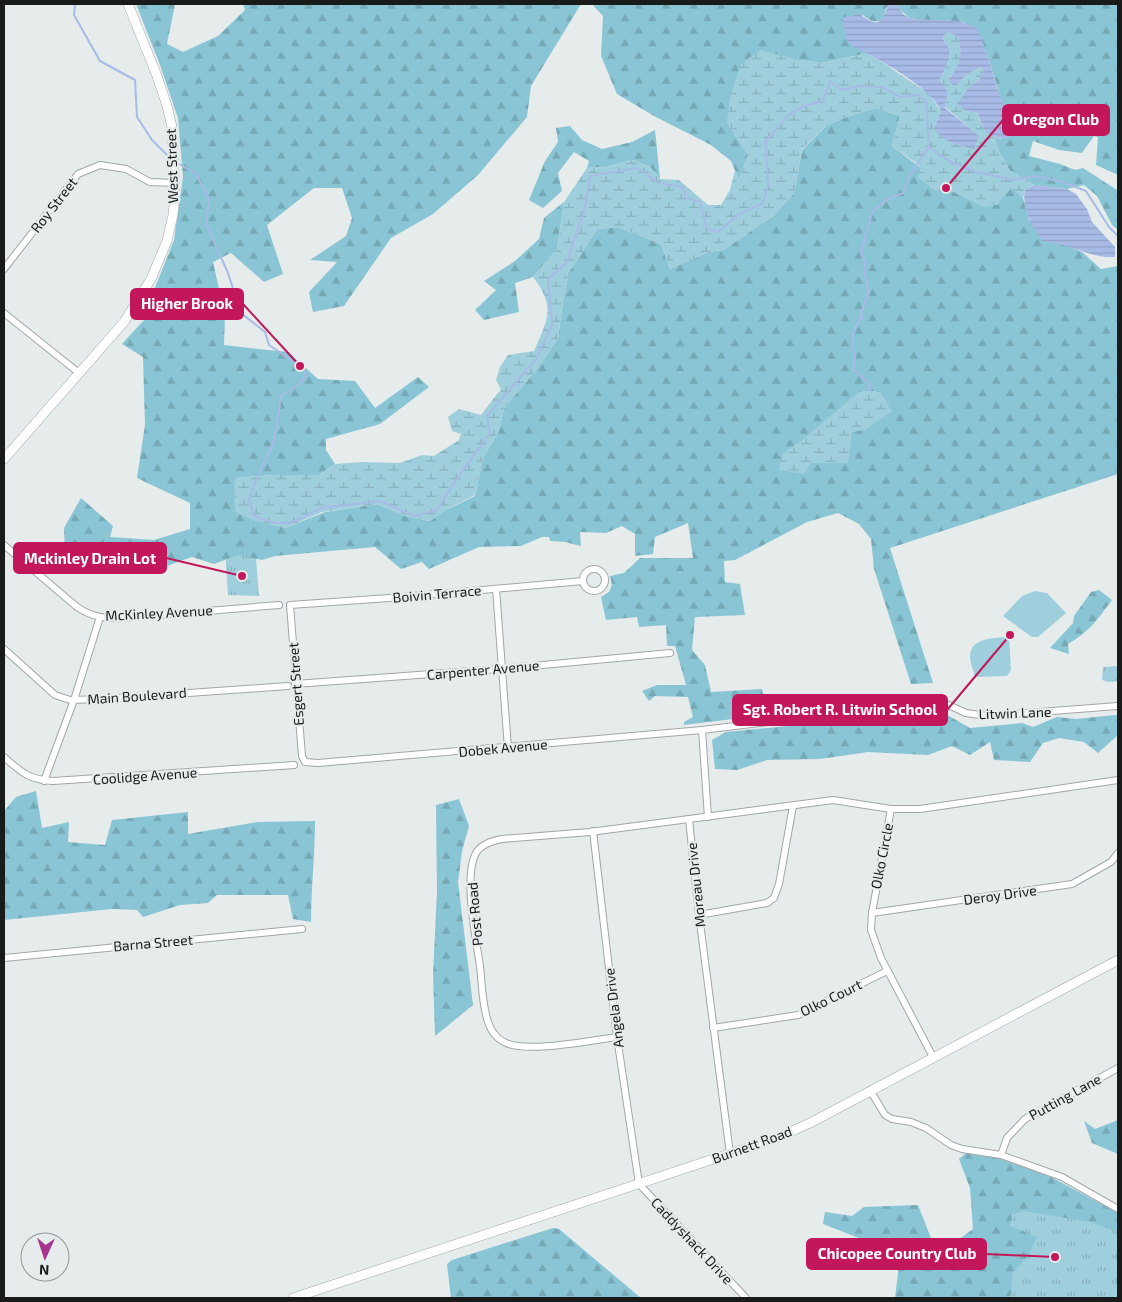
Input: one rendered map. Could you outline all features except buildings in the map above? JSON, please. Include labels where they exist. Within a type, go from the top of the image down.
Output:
[{"type":"main road","name":"West Street","points":[[6,454],[124,322],[151,279],[169,233],[173,215],[174,183],[172,128],[157,76],[128,4]]},
{"type":"main road","name":"Burnett Road","points":[[293,1298],[730,1154],[801,1127],[1118,960]]},
{"type":"street","name":"Roy Street","points":[[4,268],[78,174],[100,165],[126,169],[150,182],[174,183]]},
{"type":"street","points":[[4,313],[79,373]]},
{"type":"street","name":"McKinley Avenue","points":[[4,545],[77,607],[89,614],[100,617],[123,618],[279,605]]},
{"type":"street","name":"Boivin Terrace","points":[[290,605],[583,581]]},
{"type":"street","points":[[496,589],[508,748]]},
{"type":"street","name":"Esgert Street","points":[[290,605],[295,684],[304,762]]},
{"type":"street","points":[[44,781],[74,700],[100,617]]},
{"type":"street","name":"Main Boulevard","points":[[4,649],[55,695],[74,700],[288,686]]},
{"type":"street","name":"Carpenter Avenue","points":[[295,684],[502,669],[670,653]]},
{"type":"street","name":"Litwin Lane","points":[[702,730],[932,702],[949,704],[966,713],[987,716],[1118,706]]},
{"type":"street","points":[[702,730],[708,817]]},
{"type":"street","name":"Dobek Avenue","points":[[304,762],[318,763],[508,748],[702,730]]},
{"type":"street","name":"Coolidge Avenue","points":[[4,757],[27,776],[44,781],[75,781],[294,765]]},
{"type":"street","name":"Olko Circle","points":[[933,1056],[881,958],[871,930],[872,913],[891,808],[920,809],[1118,780]]},
{"type":"street","points":[[689,819],[833,800],[891,808]]},
{"type":"street","points":[[699,915],[767,903],[774,898],[793,806]]},
{"type":"street","name":"Moreau Drive","points":[[689,819],[699,915],[730,1154]]},
{"type":"street","name":"Post Road","points":[[617,1037],[528,1046],[512,1045],[499,1039],[490,1027],[486,1015],[472,908],[472,864],[476,853],[482,847],[502,840],[689,819]]},
{"type":"street","name":"Angela Drive","points":[[593,831],[617,1037],[639,1184]]},
{"type":"street","name":"Deroy Drive","points":[[872,913],[1072,884],[1111,862],[1118,853]]},
{"type":"street","name":"Barna Street","points":[[4,958],[302,929]]},
{"type":"street","name":"Olko Court","points":[[713,1028],[798,1015],[831,1000],[887,970]]},
{"type":"street","name":"Putting Lane","points":[[1001,1155],[1007,1138],[1025,1119],[1118,1068]]},
{"type":"street","points":[[870,1090],[885,1115],[892,1119],[911,1122],[926,1128],[962,1149],[1001,1155],[1062,1177],[1118,1209]]},
{"type":"street","name":"Caddyshack Drive","points":[[639,1184],[746,1298]]},
{"type":"green space","points":[[136,4],[175,4],[167,44],[183,52],[218,36],[245,10],[243,4],[581,4],[531,86],[527,117],[478,175],[433,214],[391,238],[344,306],[313,312],[309,292],[337,262],[310,260],[346,236],[352,218],[342,188],[314,188],[267,225],[283,274],[264,282],[231,253],[213,262],[225,315],[224,345],[288,352],[318,379],[355,381],[375,408],[418,377],[429,387],[380,424],[326,439],[326,450],[335,464],[319,475],[274,475],[234,478],[285,528],[325,512],[377,504],[405,516],[430,521],[444,511],[475,496],[483,458],[499,431],[504,408],[538,368],[558,338],[569,272],[597,229],[618,227],[661,244],[670,269],[708,252],[723,250],[773,216],[794,193],[802,150],[827,125],[875,108],[900,116],[892,146],[950,190],[985,207],[1011,187],[1023,198],[1029,220],[1068,246],[1082,252],[1101,269],[1118,266],[1118,474],[890,548],[933,683],[911,684],[874,569],[871,539],[859,524],[838,513],[807,522],[735,560],[724,561],[725,582],[740,584],[745,615],[695,617],[692,650],[705,665],[711,692],[762,689],[767,715],[684,725],[684,722],[693,717],[688,697],[655,696],[649,701],[642,691],[657,685],[686,685],[675,646],[667,646],[666,625],[639,627],[637,617],[606,620],[601,597],[609,592],[612,585],[610,576],[624,573],[640,558],[693,558],[688,523],[655,537],[653,554],[635,556],[635,534],[622,526],[606,533],[580,532],[581,546],[550,541],[549,537],[542,537],[521,546],[479,547],[429,569],[422,562],[401,569],[375,547],[275,556],[262,560],[238,555],[214,564],[192,557],[156,570],[108,568],[75,562],[65,552],[64,528],[81,498],[113,526],[110,537],[154,540],[190,529],[190,503],[137,478],[145,425],[143,357],[122,344],[143,321],[160,308],[150,300],[174,240],[183,177],[178,118]]},
{"type":"green space","points":[[592,4],[891,4],[886,8],[883,19],[880,21],[873,21],[863,15],[845,24],[850,43],[868,53],[822,63],[799,60],[727,122],[748,155],[739,180],[731,161],[711,145],[654,116],[617,94],[601,56],[603,16]]},
{"type":"green space","points":[[892,4],[1118,4],[1118,175],[1096,165],[1098,137],[1094,136],[1082,153],[1059,150],[1033,141],[1029,156],[1075,170],[1083,168],[1118,189],[1118,230],[1112,225],[1097,196],[1084,185],[1067,189],[1034,185],[1010,171],[999,152],[994,137],[1001,139],[1014,123],[1000,96],[986,51],[964,22],[930,21],[908,17]]},
{"type":"green space","points":[[946,32],[958,36],[961,55],[957,68],[949,79],[956,86],[965,76],[980,67],[983,70],[980,79],[970,86],[960,106],[964,110],[977,113],[982,126],[994,137],[999,152],[1010,171],[1034,185],[1025,190],[1023,198],[1011,188],[997,205],[984,207],[950,190],[936,191],[918,178],[919,165],[892,146],[900,116],[875,108],[852,115],[827,125],[802,149],[794,193],[773,216],[723,250],[708,252],[670,269],[661,244],[618,227],[597,229],[569,272],[558,338],[538,368],[504,408],[499,431],[483,458],[475,495],[444,511],[430,521],[405,516],[377,504],[322,512],[285,528],[255,521],[235,512],[234,478],[274,475],[319,475],[335,464],[362,462],[400,463],[422,455],[434,456],[459,440],[461,434],[452,431],[448,417],[459,409],[481,415],[501,389],[496,380],[500,367],[508,355],[534,351],[546,321],[547,305],[540,287],[533,277],[557,249],[564,202],[587,168],[606,167],[633,160],[650,167],[660,179],[679,180],[708,205],[721,205],[730,190],[735,170],[739,180],[748,155],[727,122],[730,98],[740,65],[760,50],[799,60],[822,63],[868,53],[928,93],[941,111],[934,128],[978,135],[944,106],[948,92],[940,80],[949,60],[950,50],[943,39]]},
{"type":"green space","points":[[570,126],[582,140],[602,149],[632,142],[655,130],[660,179],[650,167],[633,160],[606,167],[587,168],[589,161],[574,152],[558,173],[562,191],[543,208],[529,200],[545,161],[558,142],[556,128]]},
{"type":"green space","points":[[564,202],[557,249],[533,277],[515,283],[519,312],[484,320],[475,310],[496,290],[484,281],[515,261],[539,239],[544,218]]},
{"type":"green space","points":[[860,391],[880,391],[892,411],[865,430],[852,432],[848,463],[811,463],[804,474],[779,470],[782,454],[801,441]]},
{"type":"green space","points":[[225,548],[256,558],[259,596],[228,595]]},
{"type":"green space","points":[[1099,590],[1112,600],[1088,630],[1068,644],[1069,654],[1050,648],[1073,623],[1074,616],[1091,592]]},
{"type":"green space","points":[[1035,591],[1047,593],[1066,613],[1038,637],[1032,637],[1003,616],[1022,596]]},
{"type":"green space","points":[[1009,637],[1011,670],[1007,676],[975,677],[970,657],[974,646],[984,640]]},
{"type":"green space","points":[[1118,666],[1118,681],[1108,682],[1102,680],[1103,667]]},
{"type":"green space","points":[[942,712],[970,728],[1022,723],[1033,727],[1057,717],[1076,719],[1118,715],[1118,735],[1098,753],[1084,742],[1059,738],[1043,743],[1030,762],[994,760],[990,742],[970,755],[952,746],[928,755],[868,752],[820,759],[767,760],[737,770],[715,769],[712,740],[726,732]]},
{"type":"green space","points":[[36,791],[42,828],[69,822],[68,842],[105,845],[112,820],[188,812],[188,834],[257,822],[315,821],[311,922],[293,919],[288,895],[217,895],[208,903],[180,905],[143,917],[137,910],[112,909],[4,920],[4,811],[16,797]]},
{"type":"green space","points":[[459,799],[469,826],[462,851],[458,882],[473,1005],[435,1036],[433,974],[437,892],[436,805]]},
{"type":"green space","points":[[1118,1120],[1118,1154],[1092,1143],[1084,1121],[1095,1129]]},
{"type":"green space","points":[[966,1153],[998,1158],[1051,1177],[1118,1213],[1118,1232],[1090,1222],[1023,1211],[1011,1215],[1010,1226],[1037,1237],[1029,1255],[1013,1272],[1010,1298],[895,1298],[899,1265],[874,1255],[874,1244],[823,1224],[825,1212],[852,1216],[864,1207],[918,1205],[931,1238],[958,1240],[973,1229],[970,1188],[959,1159]]},
{"type":"green space","points":[[1006,1166],[1118,1216],[1118,1298],[993,1298]]},
{"type":"green space","points":[[553,1228],[559,1229],[641,1298],[451,1298],[447,1264],[452,1260]]},
{"type":"shaded area","points":[[889,4],[898,6],[904,15],[913,19],[959,21],[976,27],[984,44],[1000,95],[1013,122],[1016,132],[1012,136],[998,138],[993,136],[985,130],[977,113],[964,110],[957,104],[970,86],[980,79],[983,70],[980,67],[965,76],[956,86],[950,83],[949,79],[960,59],[958,36],[946,32],[943,39],[950,50],[949,60],[940,80],[948,92],[945,108],[978,135],[974,149],[946,140],[937,133],[934,128],[941,111],[930,95],[902,74],[852,46],[846,39],[842,18],[859,14],[870,21],[878,22],[883,18]]},
{"type":"shaded area","points":[[1034,185],[1067,189],[1076,194],[1087,209],[1092,222],[1115,247],[1115,257],[1097,256],[1063,245],[1042,241],[1026,211],[1024,197],[1025,190]]},
{"type":"waterway","points":[[75,4],[74,15],[100,61],[135,80],[137,117],[152,140],[170,158]]},
{"type":"waterway","points":[[176,162],[196,174],[209,199],[206,224],[228,273],[241,313],[265,332],[269,345],[300,366],[306,375],[298,385],[281,396],[274,441],[249,499],[254,516],[274,523],[291,523],[321,508],[380,501],[414,516],[437,510],[490,433],[487,416],[537,358],[552,325],[548,279],[567,262],[586,204],[590,176],[637,168],[658,183],[683,187],[686,198],[700,202],[707,229],[718,232],[739,214],[763,203],[768,185],[766,141],[790,114],[803,107],[823,101],[830,81],[841,90],[859,86],[882,87],[900,97],[918,95],[926,102],[929,147],[947,160],[976,172],[1014,180],[1036,176],[1063,182],[1086,191],[1109,227],[1118,236]]},
{"type":"waterway","points":[[869,391],[870,385],[853,370],[855,356],[853,335],[859,320],[863,318],[860,315],[869,293],[864,270],[865,262],[861,254],[866,233],[873,211],[886,200],[903,193],[909,177],[929,147]]},
{"type":"place","name":"Oregon Club","points":[[946,188]]},
{"type":"place","name":"Higher Brook","points":[[300,366]]},
{"type":"place","name":"Mckinley Drain Lot","points":[[242,576]]},
{"type":"place","name":"Sgt. Robert R. Litwin School","points":[[1010,635]]},
{"type":"place","name":"Chicopee Country Club","points":[[1055,1257]]}]
